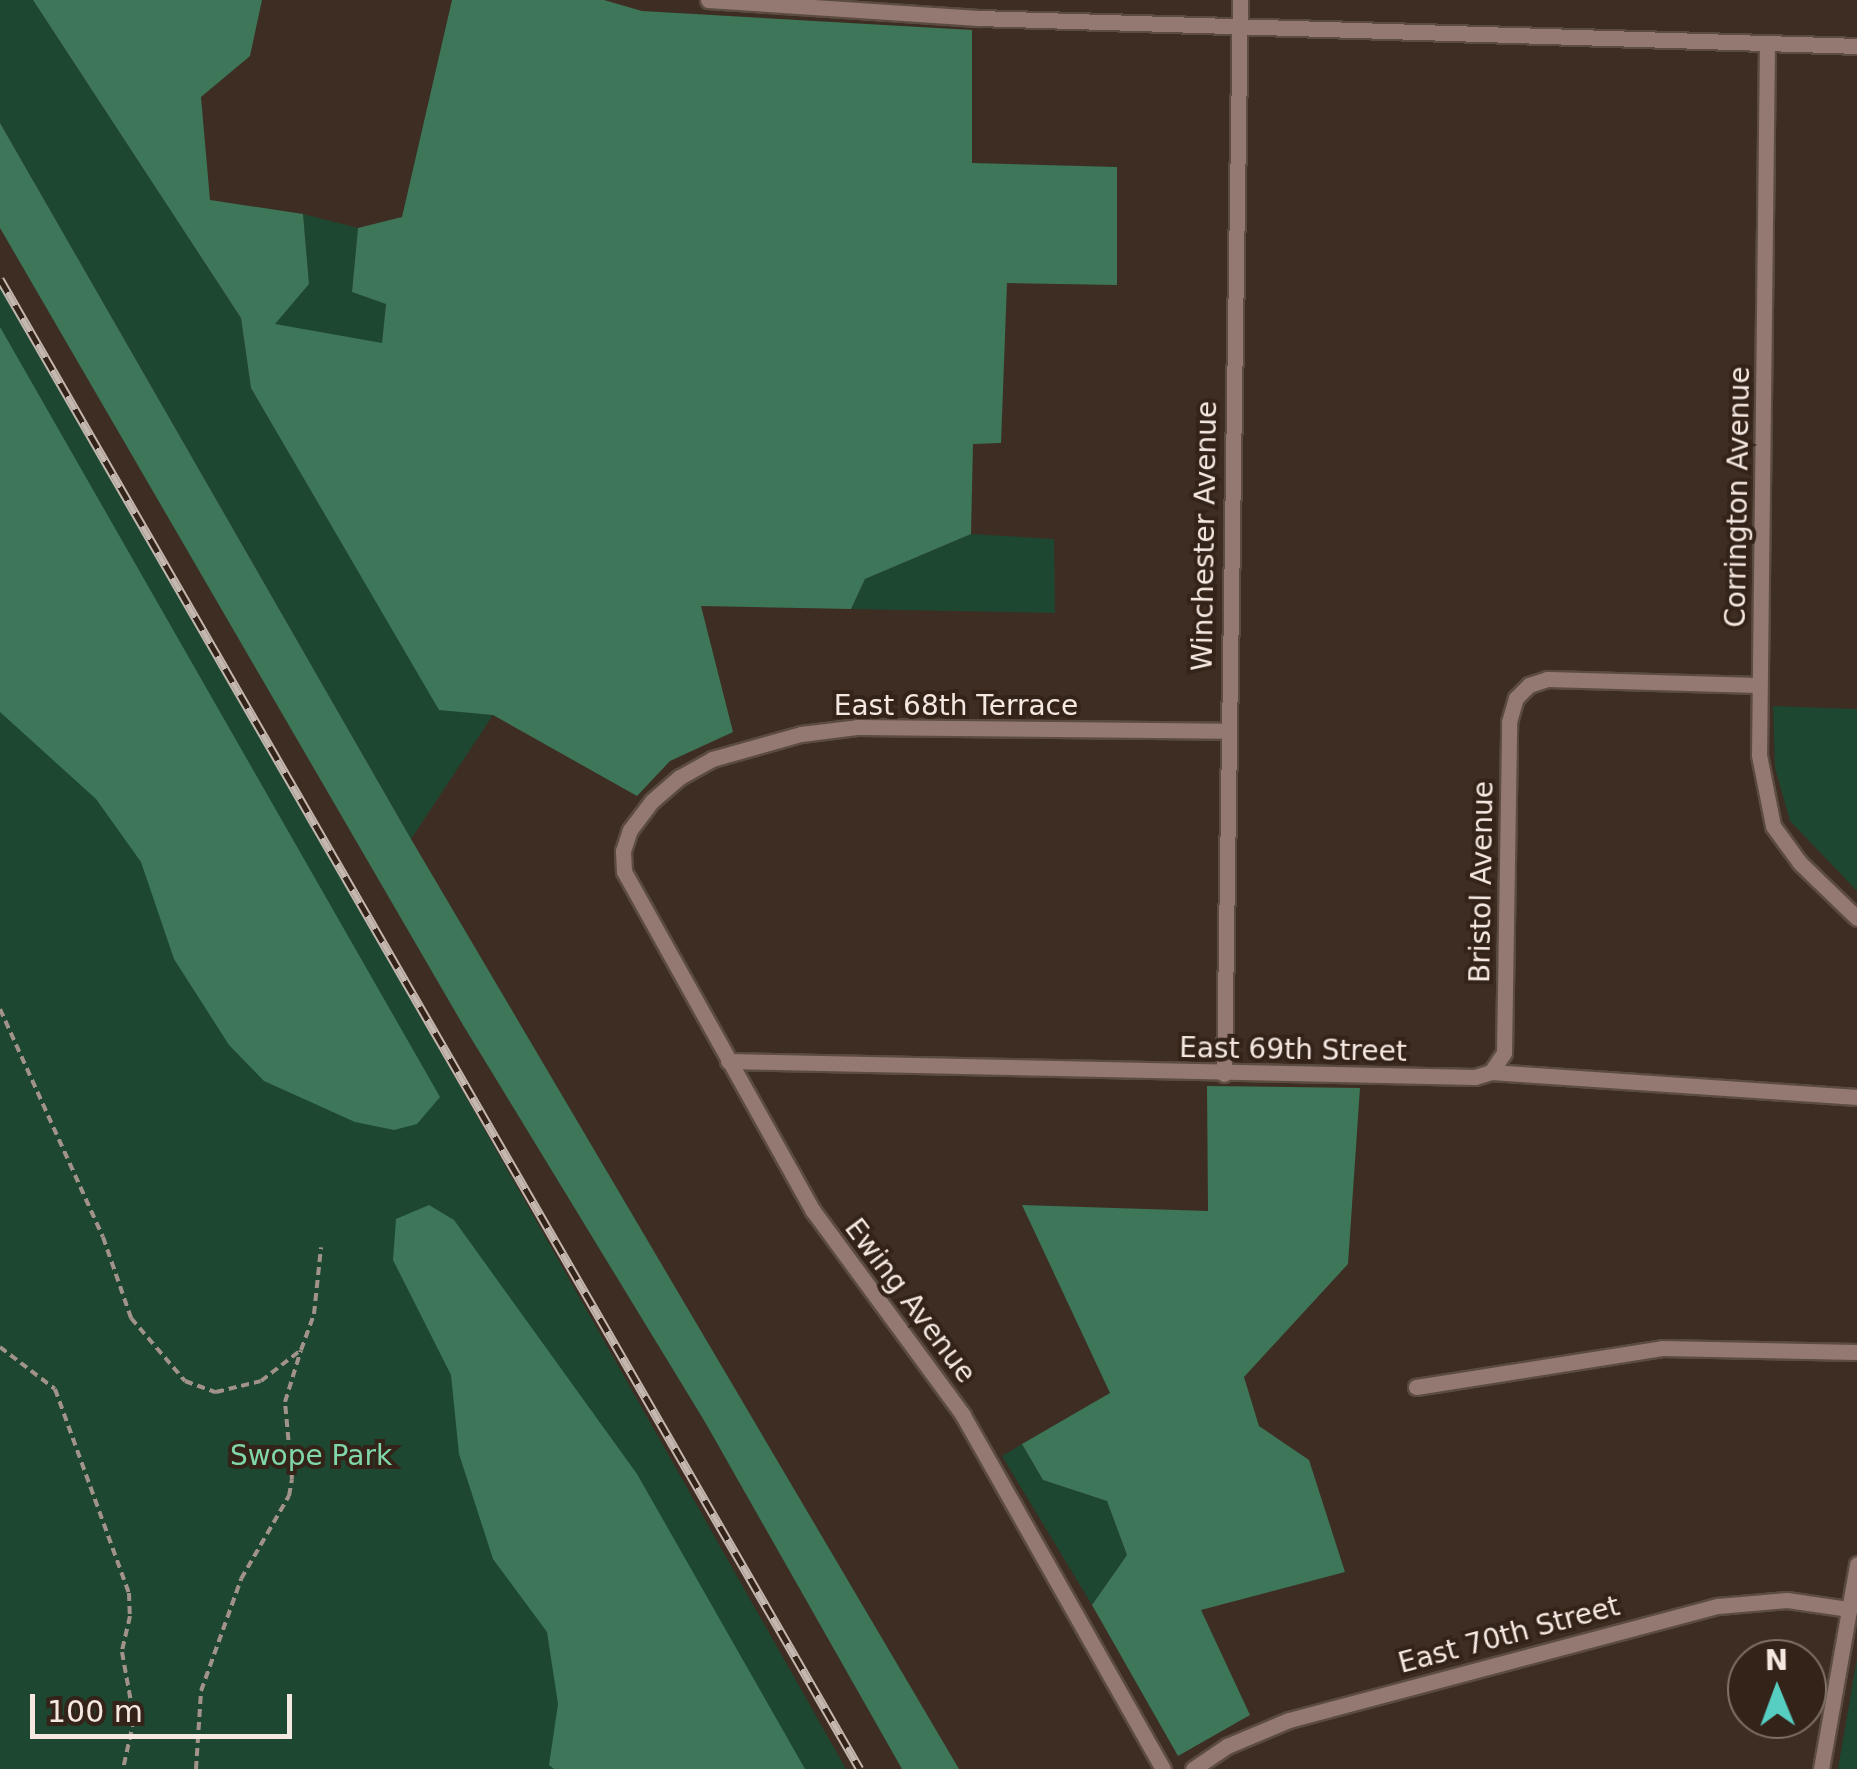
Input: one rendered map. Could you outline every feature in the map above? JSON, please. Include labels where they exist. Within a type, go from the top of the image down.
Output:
[{"type":"street","points":[[708,0],[978,18],[1857,46]]},
{"type":"street","name":"Winchester Avenue","points":[[1224,1074],[1226,731],[1240,0]]},
{"type":"street","name":"Corrington Avenue","points":[[1767,43],[1759,755],[1772,826],[1800,863],[1857,918]]},
{"type":"street","name":"Bristol Avenue","points":[[1491,1072],[1504,1053],[1509,722],[1523,692],[1547,678],[1759,686]]},
{"type":"street","name":"East 68th Terrace","points":[[624,860],[630,830],[652,800],[680,776],[712,759],[800,734],[857,727],[1226,731]]},
{"type":"street","name":"Ewing Avenue","points":[[624,860],[624,872],[813,1211],[963,1415],[1164,1769]]},
{"type":"street","name":"East 69th Street","points":[[728,1061],[1475,1078],[1491,1072],[1857,1096]]},
{"type":"street","points":[[1416,1387],[1662,1348],[1857,1352]]},
{"type":"street","points":[[1821,1769],[1857,1564]]},
{"type":"street","name":"East 70th Street","points":[[1193,1769],[1227,1746],[1289,1720],[1718,1606],[1788,1600],[1849,1609]]},
{"type":"path","points":[[0,1009],[103,1237],[131,1318],[185,1381],[216,1392],[261,1381],[301,1350]]},
{"type":"path","points":[[196,1769],[201,1691],[242,1579],[289,1496],[292,1479],[284,1402],[314,1314],[321,1246]]},
{"type":"path","points":[[0,1348],[55,1389],[129,1593],[130,1616],[122,1652],[134,1718],[123,1769]]},
{"type":"green space","points":[[0,0],[33,0],[241,318],[251,388],[439,709],[493,715],[411,839],[0,123]]},
{"type":"green space","points":[[33,0],[262,0],[250,56],[201,97],[210,200],[303,214],[309,284],[275,324],[382,343],[386,304],[352,292],[358,228],[402,217],[452,0],[604,0],[642,11],[972,30],[972,163],[1117,167],[1117,285],[1007,283],[1001,443],[973,444],[971,534],[865,579],[851,609],[701,606],[733,732],[670,761],[637,796],[493,715],[439,710],[251,388],[241,318]]},
{"type":"green space","points":[[0,123],[411,839],[959,1769],[902,1769],[705,1422],[463,1025],[0,228]]},
{"type":"green space","points":[[303,214],[358,228],[352,292],[386,303],[382,344],[273,324],[309,284]]},
{"type":"green space","name":"Swope Park","points":[[0,280],[178,587],[846,1769],[0,1769]]},
{"type":"green space","points":[[0,327],[440,1097],[417,1124],[394,1130],[355,1122],[264,1081],[229,1045],[174,959],[141,862],[96,799],[0,712]]},
{"type":"green space","points":[[971,534],[1054,539],[1055,613],[851,609],[865,579]]},
{"type":"green space","points":[[1773,706],[1857,709],[1857,891],[1790,821],[1775,768]]},
{"type":"green space","points":[[1207,1086],[1360,1088],[1348,1264],[1244,1377],[1259,1426],[1309,1460],[1345,1572],[1201,1610],[1250,1715],[1178,1756],[1092,1605],[1127,1555],[1107,1501],[1043,1480],[1022,1444],[1110,1393],[1022,1205],[1208,1211]]},
{"type":"green space","points":[[429,1205],[454,1220],[637,1474],[805,1769],[554,1769],[549,1765],[558,1704],[547,1632],[493,1559],[459,1454],[451,1375],[393,1260],[396,1219]]},
{"type":"green space","points":[[1022,1444],[1043,1480],[1107,1501],[1127,1555],[1092,1605],[1002,1456]]},
{"type":"green space","points":[[1857,1658],[1857,1769],[1838,1769]]},
{"type":"railway","points":[[0,279],[860,1769]]}]
